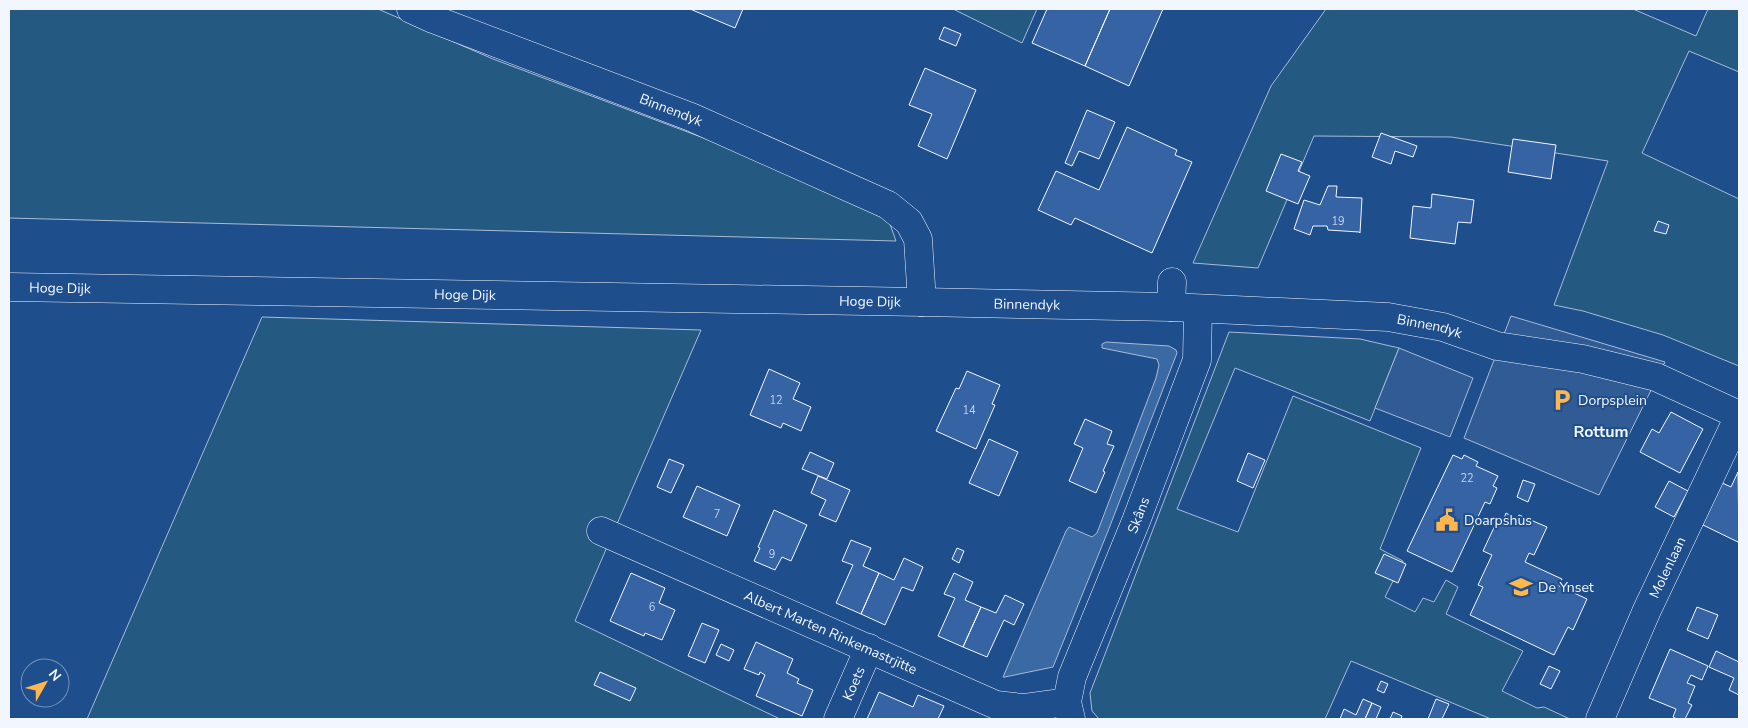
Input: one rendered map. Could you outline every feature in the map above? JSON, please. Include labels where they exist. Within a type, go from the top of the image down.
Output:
[{"type":"street","name":"Binnendyk","points":[[411,9],[691,117],[888,205],[909,222],[918,239],[922,302],[1171,295],[1198,309],[1388,316],[1443,327],[1497,346],[1584,360],[1656,377],[1739,416]]},
{"type":"street","name":"Hoge Dijk","points":[[9,287],[922,302]]},
{"type":"street","name":"Skâns","points":[[1069,711],[1072,678],[1136,521],[1196,360],[1198,309]]},
{"type":"street","name":"Molenlaan","points":[[1600,719],[1648,610],[1739,416]]},
{"type":"street","name":"Albert Marten Rinkemastrjitte","points":[[601,531],[996,705],[1069,711]]},
{"type":"street","name":"Koets","points":[[838,719],[869,648]]},
{"type":"shaded area","points":[[9,9],[378,9],[493,59],[773,164],[887,216],[896,241],[9,218]]},
{"type":"shaded area","points":[[953,9],[1037,9],[1022,43]]},
{"type":"shaded area","points":[[1326,9],[1633,9],[1696,36],[1708,9],[1739,9],[1739,72],[1689,51],[1642,153],[1739,199],[1739,366],[1663,335],[1583,311],[1554,305],[1608,161],[1451,137],[1314,136],[1258,268],[1193,263],[1271,86]]},
{"type":"shaded area","name":"Dorpsplein","points":[[1511,316],[1665,362],[1599,495],[1464,438]]},
{"type":"shaded area","points":[[262,317],[701,330],[575,621],[780,719],[87,719]]},
{"type":"shaded area","points":[[1229,332],[1360,339],[1399,348],[1370,421],[1235,368],[1177,509],[1238,532],[1293,396],[1421,448],[1380,549],[1403,561],[1385,597],[1415,612],[1423,598],[1434,602],[1446,580],[1458,587],[1446,614],[1523,651],[1502,691],[1537,708],[1544,707],[1570,719],[1491,719],[1351,661],[1325,719],[1099,719],[1092,711],[1090,693]]},
{"type":"shaded area","points":[[1106,342],[1169,346],[1176,350],[1177,353],[1053,667],[1003,677],[1066,531],[1069,527],[1092,537],[1097,533],[1156,378],[1159,365],[1157,359],[1102,348],[1102,344]]},
{"type":"shaded area","points":[[1399,348],[1473,378],[1450,437],[1375,408]]},
{"type":"building","points":[[690,9],[743,9],[735,28]]},
{"type":"building","points":[[1047,9],[1110,9],[1085,66],[1032,43]]},
{"type":"building","points":[[1110,9],[1163,9],[1129,86],[1085,66]]},
{"type":"building","points":[[944,27],[961,34],[956,46],[939,39]]},
{"type":"building","points":[[925,68],[976,90],[947,159],[918,146],[932,114],[909,105]]},
{"type":"building","points":[[1087,110],[1115,122],[1099,159],[1079,151],[1072,166],[1065,163]]},
{"type":"building","points":[[1127,127],[1177,150],[1175,155],[1192,162],[1152,253],[1075,218],[1071,225],[1038,210],[1056,171],[1099,190]]},
{"type":"building","points":[[1381,133],[1417,146],[1413,157],[1395,151],[1391,164],[1372,157]]},
{"type":"building","points":[[1513,139],[1556,145],[1551,179],[1508,172]]},
{"type":"building","points":[[1281,154],[1302,162],[1298,171],[1310,176],[1298,204],[1266,191]]},
{"type":"building","points":[[1328,186],[1337,186],[1336,197],[1362,198],[1360,233],[1328,230],[1327,226],[1313,226],[1310,235],[1294,229],[1304,200],[1320,205]]},
{"type":"building","points":[[1432,194],[1474,200],[1471,223],[1458,222],[1455,244],[1410,238],[1413,206],[1431,208]]},
{"type":"building","points":[[1658,221],[1669,225],[1666,234],[1654,231]]},
{"type":"building","points":[[769,369],[800,383],[793,399],[811,407],[801,431],[783,423],[781,428],[750,415]]},
{"type":"building","points":[[967,371],[1000,385],[992,404],[995,405],[976,449],[936,431],[956,388],[959,389]]},
{"type":"building","points":[[1671,412],[1703,429],[1680,473],[1640,452],[1652,429],[1659,433]]},
{"type":"building","points":[[1085,419],[1112,431],[1107,444],[1114,446],[1096,493],[1069,481],[1083,448],[1074,444]]},
{"type":"building","points":[[989,439],[1018,452],[999,496],[969,483]]},
{"type":"building","points":[[810,452],[834,463],[827,479],[802,469]]},
{"type":"building","points":[[1248,453],[1265,460],[1253,488],[1237,481]]},
{"type":"building","points":[[1453,455],[1462,459],[1464,455],[1478,462],[1476,466],[1498,476],[1493,486],[1497,488],[1490,504],[1485,502],[1452,572],[1407,551]]},
{"type":"building","points":[[669,459],[684,465],[671,493],[657,487]]},
{"type":"building","points":[[1738,472],[1738,542],[1701,524],[1720,482],[1731,487]]},
{"type":"building","points":[[818,476],[850,490],[836,522],[819,515],[826,500],[811,493]]},
{"type":"building","points":[[1523,480],[1535,484],[1528,502],[1517,497]]},
{"type":"building","points":[[1669,481],[1688,491],[1674,517],[1655,507]]},
{"type":"building","points":[[697,486],[740,505],[727,536],[683,517]]},
{"type":"building","points":[[774,510],[807,525],[791,561],[782,557],[775,570],[754,561]]},
{"type":"building","points":[[1506,513],[1517,519],[1519,515],[1547,527],[1534,555],[1529,553],[1525,562],[1562,579],[1559,586],[1587,599],[1573,630],[1568,627],[1554,655],[1470,615],[1483,587],[1478,585],[1492,555],[1483,551],[1498,519],[1503,521]]},
{"type":"building","points":[[851,540],[871,548],[863,566],[879,573],[861,614],[836,603],[853,565],[842,561]]},
{"type":"building","points":[[957,548],[964,551],[959,563],[952,559]]},
{"type":"building","points":[[1384,554],[1406,564],[1398,583],[1375,573]]},
{"type":"building","points":[[904,558],[923,567],[913,591],[902,587],[885,625],[861,614],[879,573],[894,580]]},
{"type":"building","points":[[631,573],[665,588],[659,603],[675,610],[662,640],[645,633],[644,636],[610,621]]},
{"type":"building","points":[[954,573],[973,582],[965,600],[981,607],[963,647],[938,636],[955,598],[944,594]]},
{"type":"building","points":[[1005,595],[1024,604],[1014,625],[1004,620],[987,657],[963,647],[981,607],[996,613]]},
{"type":"building","points":[[1697,607],[1718,615],[1708,639],[1687,630]]},
{"type":"building","points":[[702,623],[719,630],[705,663],[688,656]]},
{"type":"building","points":[[756,642],[793,659],[787,673],[799,679],[797,683],[813,690],[802,716],[756,696],[765,675],[760,672],[759,675],[744,669]]},
{"type":"building","points":[[721,644],[734,650],[729,661],[716,655]]},
{"type":"building","points":[[1670,649],[1708,666],[1702,680],[1691,675],[1687,683],[1695,686],[1688,703],[1692,705],[1685,719],[1673,717],[1676,709],[1649,698]]},
{"type":"building","points":[[1716,651],[1739,662],[1739,695],[1729,690],[1734,678],[1709,667]]},
{"type":"building","points":[[1549,666],[1560,671],[1551,689],[1540,684]]},
{"type":"building","points":[[600,672],[636,688],[630,701],[594,685]]},
{"type":"building","points":[[1381,681],[1388,684],[1384,693],[1377,690]]},
{"type":"building","points":[[879,692],[913,707],[918,695],[944,706],[938,719],[867,719]]},
{"type":"building","points":[[1363,699],[1372,703],[1365,719],[1340,719],[1344,709],[1356,715]]},
{"type":"building","points":[[1436,699],[1449,704],[1442,719],[1428,719]]},
{"type":"building","points":[[1372,703],[1381,707],[1376,719],[1365,719]]},
{"type":"building","points":[[1393,712],[1402,716],[1401,719],[1390,719]]},
{"type":"place","name":"Dorpsplein","points":[[1562,400]]},
{"type":"place","name":"Doarpshus","points":[[1447,520]]},
{"type":"place","name":"De Ynset","points":[[1521,587]]},
{"type":"district","name":"Rottum","points":[[1601,431]]}]
